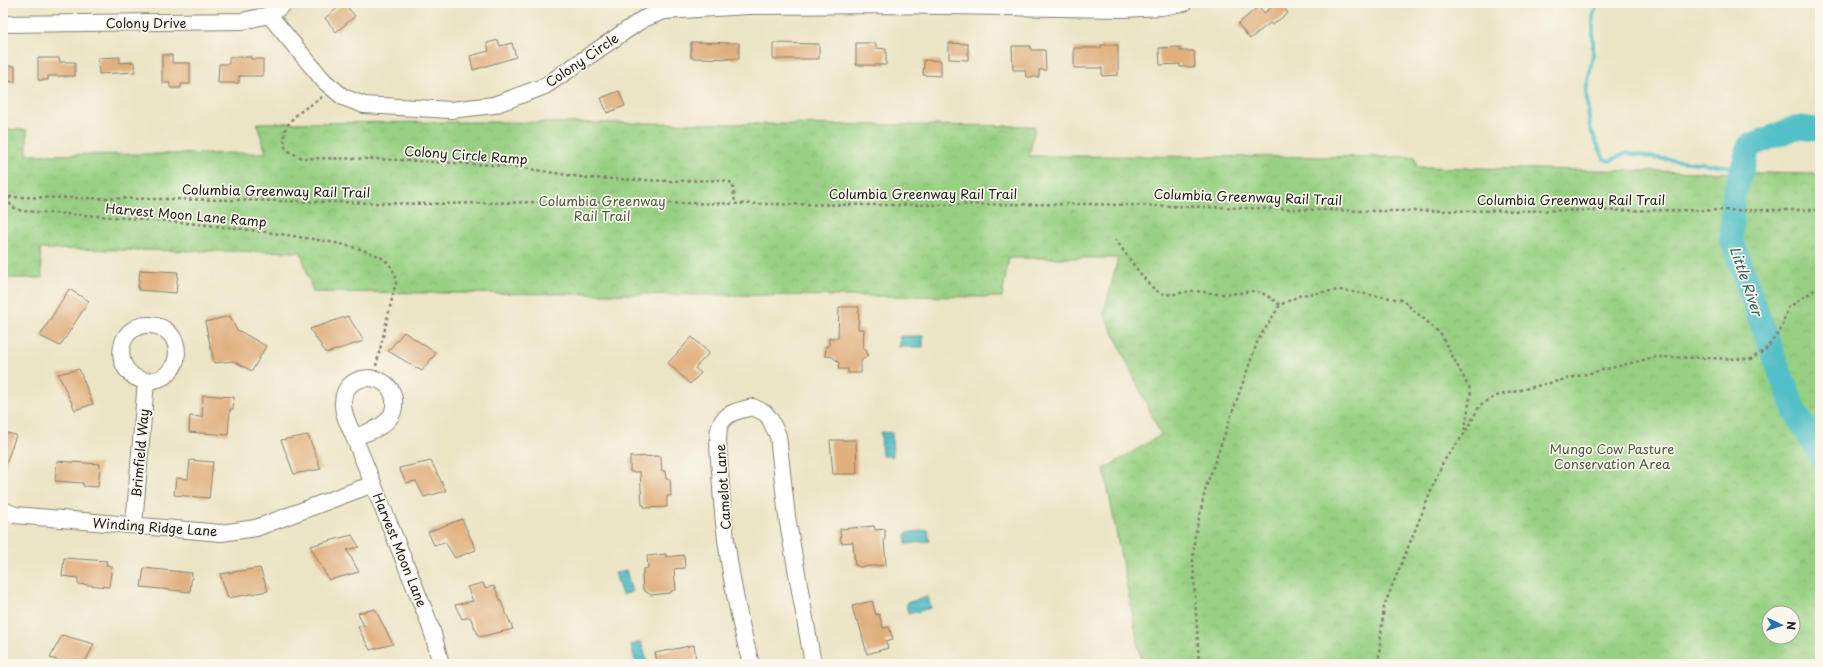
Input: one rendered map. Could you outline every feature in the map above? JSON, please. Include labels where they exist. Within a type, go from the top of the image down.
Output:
[{"type":"street","name":"Colony Drive","points":[[3,24],[243,21],[269,15],[285,3]]},
{"type":"street","name":"Colony Circle","points":[[269,15],[332,89],[343,97],[364,105],[451,110],[494,105],[545,86],[643,19],[664,11],[748,6],[884,4],[1123,9],[1160,8],[1184,3]]},
{"type":"street","name":"Harvest Moon Lane","points":[[372,378],[361,379],[351,384],[343,398],[343,410],[427,617],[441,664]]},
{"type":"street","points":[[354,437],[383,425],[393,412],[394,401],[390,390],[383,382],[372,378]]},
{"type":"street","name":"Brimfield Way","points":[[134,525],[146,381]]},
{"type":"street","name":"Camelot Lane","points":[[751,664],[738,617],[728,550],[718,448],[720,425],[730,413],[753,407],[765,413],[770,419],[778,436],[787,517],[813,664]]},
{"type":"street","name":"Winding Ridge Lane","points":[[3,510],[15,515],[221,532],[256,528],[373,484]]},
{"type":"path","name":"Colony Circle Ramp","points":[[332,89],[296,116],[286,126],[283,134],[285,147],[290,152],[302,158],[378,159],[510,166],[587,178],[670,181],[722,180],[730,182],[734,186],[735,204]]},
{"type":"path","name":"Columbia Greenway Rail Trail","points":[[3,197],[220,199],[427,204],[551,202],[735,204],[1088,204],[1365,211],[1820,210]]},
{"type":"path","name":"Harvest Moon Lane Ramp","points":[[8,197],[11,206],[22,212],[233,227],[328,242],[379,256],[389,264],[393,270],[395,276],[395,288],[372,378]]},
{"type":"path","points":[[1115,239],[1153,287],[1163,293],[1168,294],[1194,291],[1222,294],[1256,290],[1264,293],[1280,305]]},
{"type":"path","points":[[1378,664],[1384,606],[1442,462],[1464,434],[1480,405],[1496,396],[1656,357],[1751,359],[1765,350],[1780,331],[1788,308],[1820,286]]},
{"type":"path","points":[[1199,664],[1193,561],[1195,536],[1200,511],[1206,487],[1258,340],[1280,305],[1301,295],[1340,290],[1402,300],[1440,333],[1471,391],[1464,434]]},
{"type":"green space","name":"Mungo Cow Pasture Conservation Area","points":[[487,122],[1035,126],[1029,156],[1415,157],[1417,167],[1820,174],[1820,664],[1142,664],[1104,469],[1161,435],[1104,313],[1118,258],[1009,258],[1002,297],[313,292],[301,252],[40,249],[42,278],[3,278],[3,129],[27,130],[27,155],[266,153],[257,123]]},
{"type":"water","points":[[900,336],[923,336],[923,347],[899,347]]},
{"type":"water","points":[[881,432],[892,433],[893,456],[882,456]]},
{"type":"water","points":[[928,530],[930,541],[906,544],[906,533]]},
{"type":"water","points":[[626,570],[632,592],[622,595],[615,573]]},
{"type":"water","points":[[928,597],[931,608],[908,614],[906,603]]},
{"type":"water","points":[[641,642],[648,664],[636,664],[631,645]]},
{"type":"building","points":[[344,3],[355,16],[336,32],[325,18]]},
{"type":"building","points":[[1277,3],[1281,3],[1288,13],[1272,25],[1270,23],[1250,39],[1238,24],[1259,6],[1264,13]]},
{"type":"building","points":[[498,40],[500,46],[512,43],[516,57],[473,70],[470,56],[489,51],[487,43]]},
{"type":"building","points":[[691,42],[739,43],[739,59],[691,58]]},
{"type":"building","points":[[773,43],[819,44],[819,59],[773,59]]},
{"type":"building","points":[[856,43],[876,43],[876,48],[886,49],[886,65],[856,65]]},
{"type":"building","points":[[949,43],[968,44],[968,60],[949,59]]},
{"type":"building","points":[[1101,45],[1118,45],[1118,75],[1102,76],[1102,68],[1074,68],[1074,48],[1101,48]]},
{"type":"building","points":[[1012,46],[1031,46],[1031,50],[1045,50],[1046,70],[1039,70],[1039,77],[1026,77],[1025,70],[1013,70]]},
{"type":"building","points":[[1180,47],[1180,51],[1194,51],[1195,67],[1180,67],[1180,64],[1160,65],[1159,48]]},
{"type":"building","points":[[162,55],[172,55],[172,63],[190,63],[190,84],[181,84],[181,88],[170,88],[170,83],[162,83]]},
{"type":"building","points":[[120,57],[120,63],[134,62],[135,72],[99,74],[98,58]]},
{"type":"building","points":[[229,57],[251,57],[251,59],[263,59],[263,76],[239,76],[239,83],[218,83],[219,64],[229,64]]},
{"type":"building","points":[[38,58],[59,58],[60,62],[75,62],[75,76],[48,76],[48,80],[38,80]]},
{"type":"building","points":[[924,60],[941,61],[941,76],[923,75]]},
{"type":"building","points":[[3,66],[15,66],[15,82],[3,81]]},
{"type":"building","points":[[619,91],[625,106],[607,113],[601,98]]},
{"type":"building","points":[[140,270],[178,272],[176,293],[138,290]]},
{"type":"building","points":[[69,289],[89,301],[60,346],[40,336]]},
{"type":"building","points":[[839,307],[859,307],[858,329],[864,329],[863,348],[866,350],[868,355],[861,361],[861,373],[848,373],[848,369],[838,369],[839,363],[833,357],[825,356],[826,346],[829,346],[829,338],[838,338]]},
{"type":"building","points":[[230,316],[236,329],[266,346],[252,371],[233,361],[214,363],[205,322]]},
{"type":"building","points":[[348,316],[364,341],[326,353],[310,329]]},
{"type":"building","points":[[404,332],[436,353],[422,371],[388,351]]},
{"type":"building","points":[[692,337],[709,353],[695,368],[701,373],[690,384],[668,363]]},
{"type":"building","points":[[79,369],[93,404],[75,410],[58,374]]},
{"type":"building","points":[[203,395],[234,397],[233,409],[230,409],[228,435],[189,432],[190,416],[202,417]]},
{"type":"building","points":[[3,432],[16,435],[5,467],[3,467]]},
{"type":"building","points":[[308,435],[321,469],[294,474],[281,440]]},
{"type":"building","points":[[830,440],[856,440],[857,474],[833,474]]},
{"type":"building","points":[[661,456],[662,471],[665,471],[666,479],[670,479],[671,496],[667,496],[667,507],[645,508],[644,505],[642,505],[640,472],[630,472],[630,457]]},
{"type":"building","points":[[190,460],[213,462],[209,498],[174,495],[176,478],[188,479]]},
{"type":"building","points":[[57,461],[100,464],[98,487],[83,486],[83,483],[55,481]]},
{"type":"building","points":[[431,461],[446,491],[424,497],[416,481],[406,483],[399,468]]},
{"type":"building","points":[[462,519],[476,550],[455,558],[445,542],[434,545],[428,532]]},
{"type":"building","points":[[874,526],[875,530],[885,529],[884,539],[886,565],[860,567],[855,565],[853,542],[841,543],[840,529]]},
{"type":"building","points":[[352,535],[359,547],[347,550],[359,572],[329,580],[310,546]]},
{"type":"building","points":[[666,554],[666,557],[684,555],[685,568],[674,569],[676,590],[671,591],[671,593],[651,595],[643,590],[642,575],[643,569],[648,568],[647,556]]},
{"type":"building","points":[[64,558],[107,561],[106,565],[112,566],[109,587],[78,584],[78,578],[62,576]]},
{"type":"building","points":[[144,568],[192,573],[190,592],[141,587]]},
{"type":"building","points":[[260,568],[268,591],[228,598],[220,574]]},
{"type":"building","points":[[483,583],[485,588],[494,586],[513,629],[479,637],[470,617],[462,619],[455,605],[473,601],[467,587]]},
{"type":"building","points":[[872,601],[876,615],[879,614],[883,628],[889,627],[893,639],[886,641],[888,648],[867,654],[858,620],[856,621],[852,606]]},
{"type":"building","points":[[375,609],[393,644],[370,650],[358,627],[364,626],[358,613]]},
{"type":"building","points":[[62,635],[94,644],[84,664],[70,664],[50,658]]},
{"type":"building","points":[[694,645],[696,660],[686,662],[686,664],[658,664],[655,653]]},
{"type":"waterway","points":[[1598,3],[1593,15],[1593,55],[1586,91],[1590,128],[1604,159],[1609,161],[1627,153],[1655,158],[1743,168]]},
{"type":"waterway","name":"Little River","points":[[1820,130],[1797,127],[1749,146],[1733,198],[1731,238],[1764,331],[1795,411],[1820,456]]}]
